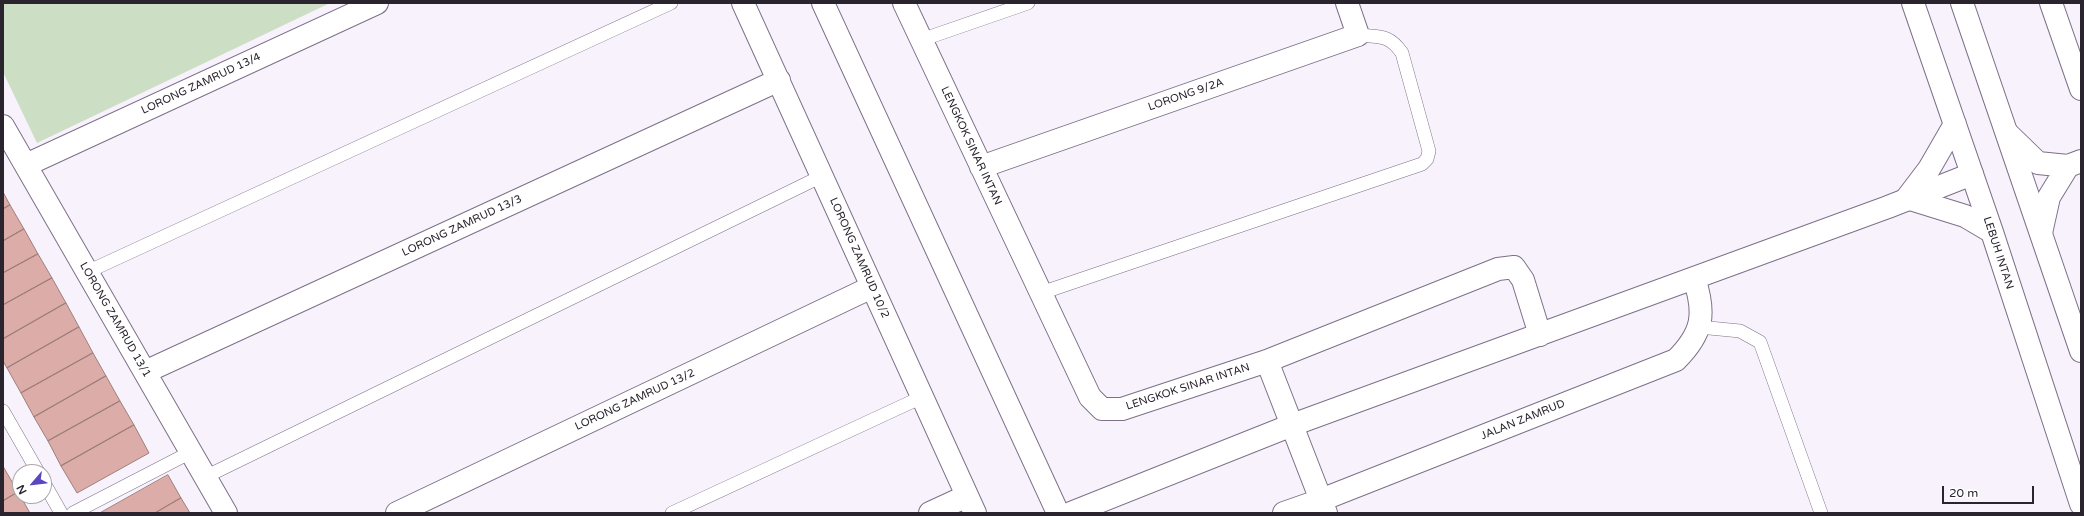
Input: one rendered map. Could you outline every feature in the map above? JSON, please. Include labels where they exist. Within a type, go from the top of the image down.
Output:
[{"type":"street","name":"LORONG ZAMRUD 13/4","points":[[26,165],[377,3]]},
{"type":"street","name":"LORONG ZAMRUD 10/2","points":[[743,3],[971,504]]},
{"type":"street","points":[[823,3],[1058,513]]},
{"type":"street","name":"LENGKOK SINAR INTAN","points":[[904,3],[1090,397],[1102,408],[1122,409],[1267,361],[1498,269],[1514,267],[1523,280],[1540,335]]},
{"type":"street","points":[[1347,3],[1358,35]]},
{"type":"street","name":"LEBUH INTAN","points":[[1914,3],[1992,232],[2081,504]]},
{"type":"street","points":[[1962,3],[2081,351]]},
{"type":"street","points":[[2051,3],[2081,89]]},
{"type":"street","name":"LORONG 9/2A","points":[[981,167],[1358,35]]},
{"type":"street","name":"LORONG ZAMRUD 13/3","points":[[145,372],[779,80]]},
{"type":"street","points":[[1906,198],[1928,169],[1955,124]]},
{"type":"street","name":"LORONG ZAMRUD 13/1","points":[[3,126],[226,513]]},
{"type":"street","points":[[2007,134],[2038,163],[2075,164]]},
{"type":"street","points":[[2041,233],[2049,197],[2075,164]]},
{"type":"street","points":[[1071,513],[1292,425],[1888,207],[1906,198],[1972,174]]},
{"type":"street","points":[[1906,198],[1965,216],[1992,232]]},
{"type":"street","name":"JALAN ZAMRUD","points":[[1284,513],[1324,507],[1676,360],[1691,345],[1699,327],[1701,298],[1694,278]]},
{"type":"street","name":"LORONG ZAMRUD 13/2","points":[[397,513],[872,287]]},
{"type":"street","points":[[1267,361],[1324,507]]},
{"type":"street","points":[[930,513],[971,504]]},
{"type":"lane","points":[[87,272],[671,3]]},
{"type":"lane","points":[[921,40],[1028,3]]},
{"type":"lane","points":[[1041,293],[1422,164],[1427,159],[1429,151],[1402,53],[1396,44],[1389,38],[1358,35]]},
{"type":"lane","points":[[206,478],[822,176]]},
{"type":"lane","points":[[1699,327],[1740,331],[1760,342],[1821,513]]},
{"type":"lane","points":[[672,513],[922,397]]},
{"type":"lane","points":[[3,411],[33,464]]},
{"type":"lane","points":[[73,513],[191,452]]},
{"type":"lane","points":[[52,497],[61,513]]},
{"type":"green space","points":[[3,3],[330,3],[37,143],[3,72]]},
{"type":"building","points":[[3,192],[10,205],[3,209]]},
{"type":"building","points":[[10,205],[24,229],[3,241],[3,209]]},
{"type":"building","points":[[24,229],[38,254],[3,273],[3,241]]},
{"type":"building","points":[[38,254],[52,278],[3,305],[3,273]]},
{"type":"building","points":[[52,278],[66,303],[3,339],[3,305]]},
{"type":"building","points":[[66,303],[79,327],[7,368],[3,361],[3,339]]},
{"type":"building","points":[[79,327],[93,353],[21,393],[7,368]]},
{"type":"building","points":[[93,353],[106,376],[34,417],[21,393]]},
{"type":"building","points":[[106,376],[120,401],[48,441],[34,417]]},
{"type":"building","points":[[120,401],[134,425],[61,466],[48,441]]},
{"type":"building","points":[[134,425],[149,453],[77,493],[61,466]]},
{"type":"building","points":[[4,468],[12,482],[12,496],[3,501]]},
{"type":"building","points":[[168,475],[181,498],[155,513],[100,513]]},
{"type":"building","points":[[12,496],[12,504],[25,504],[30,513],[3,513],[3,501]]},
{"type":"building","points":[[181,498],[190,513],[155,513]]}]
